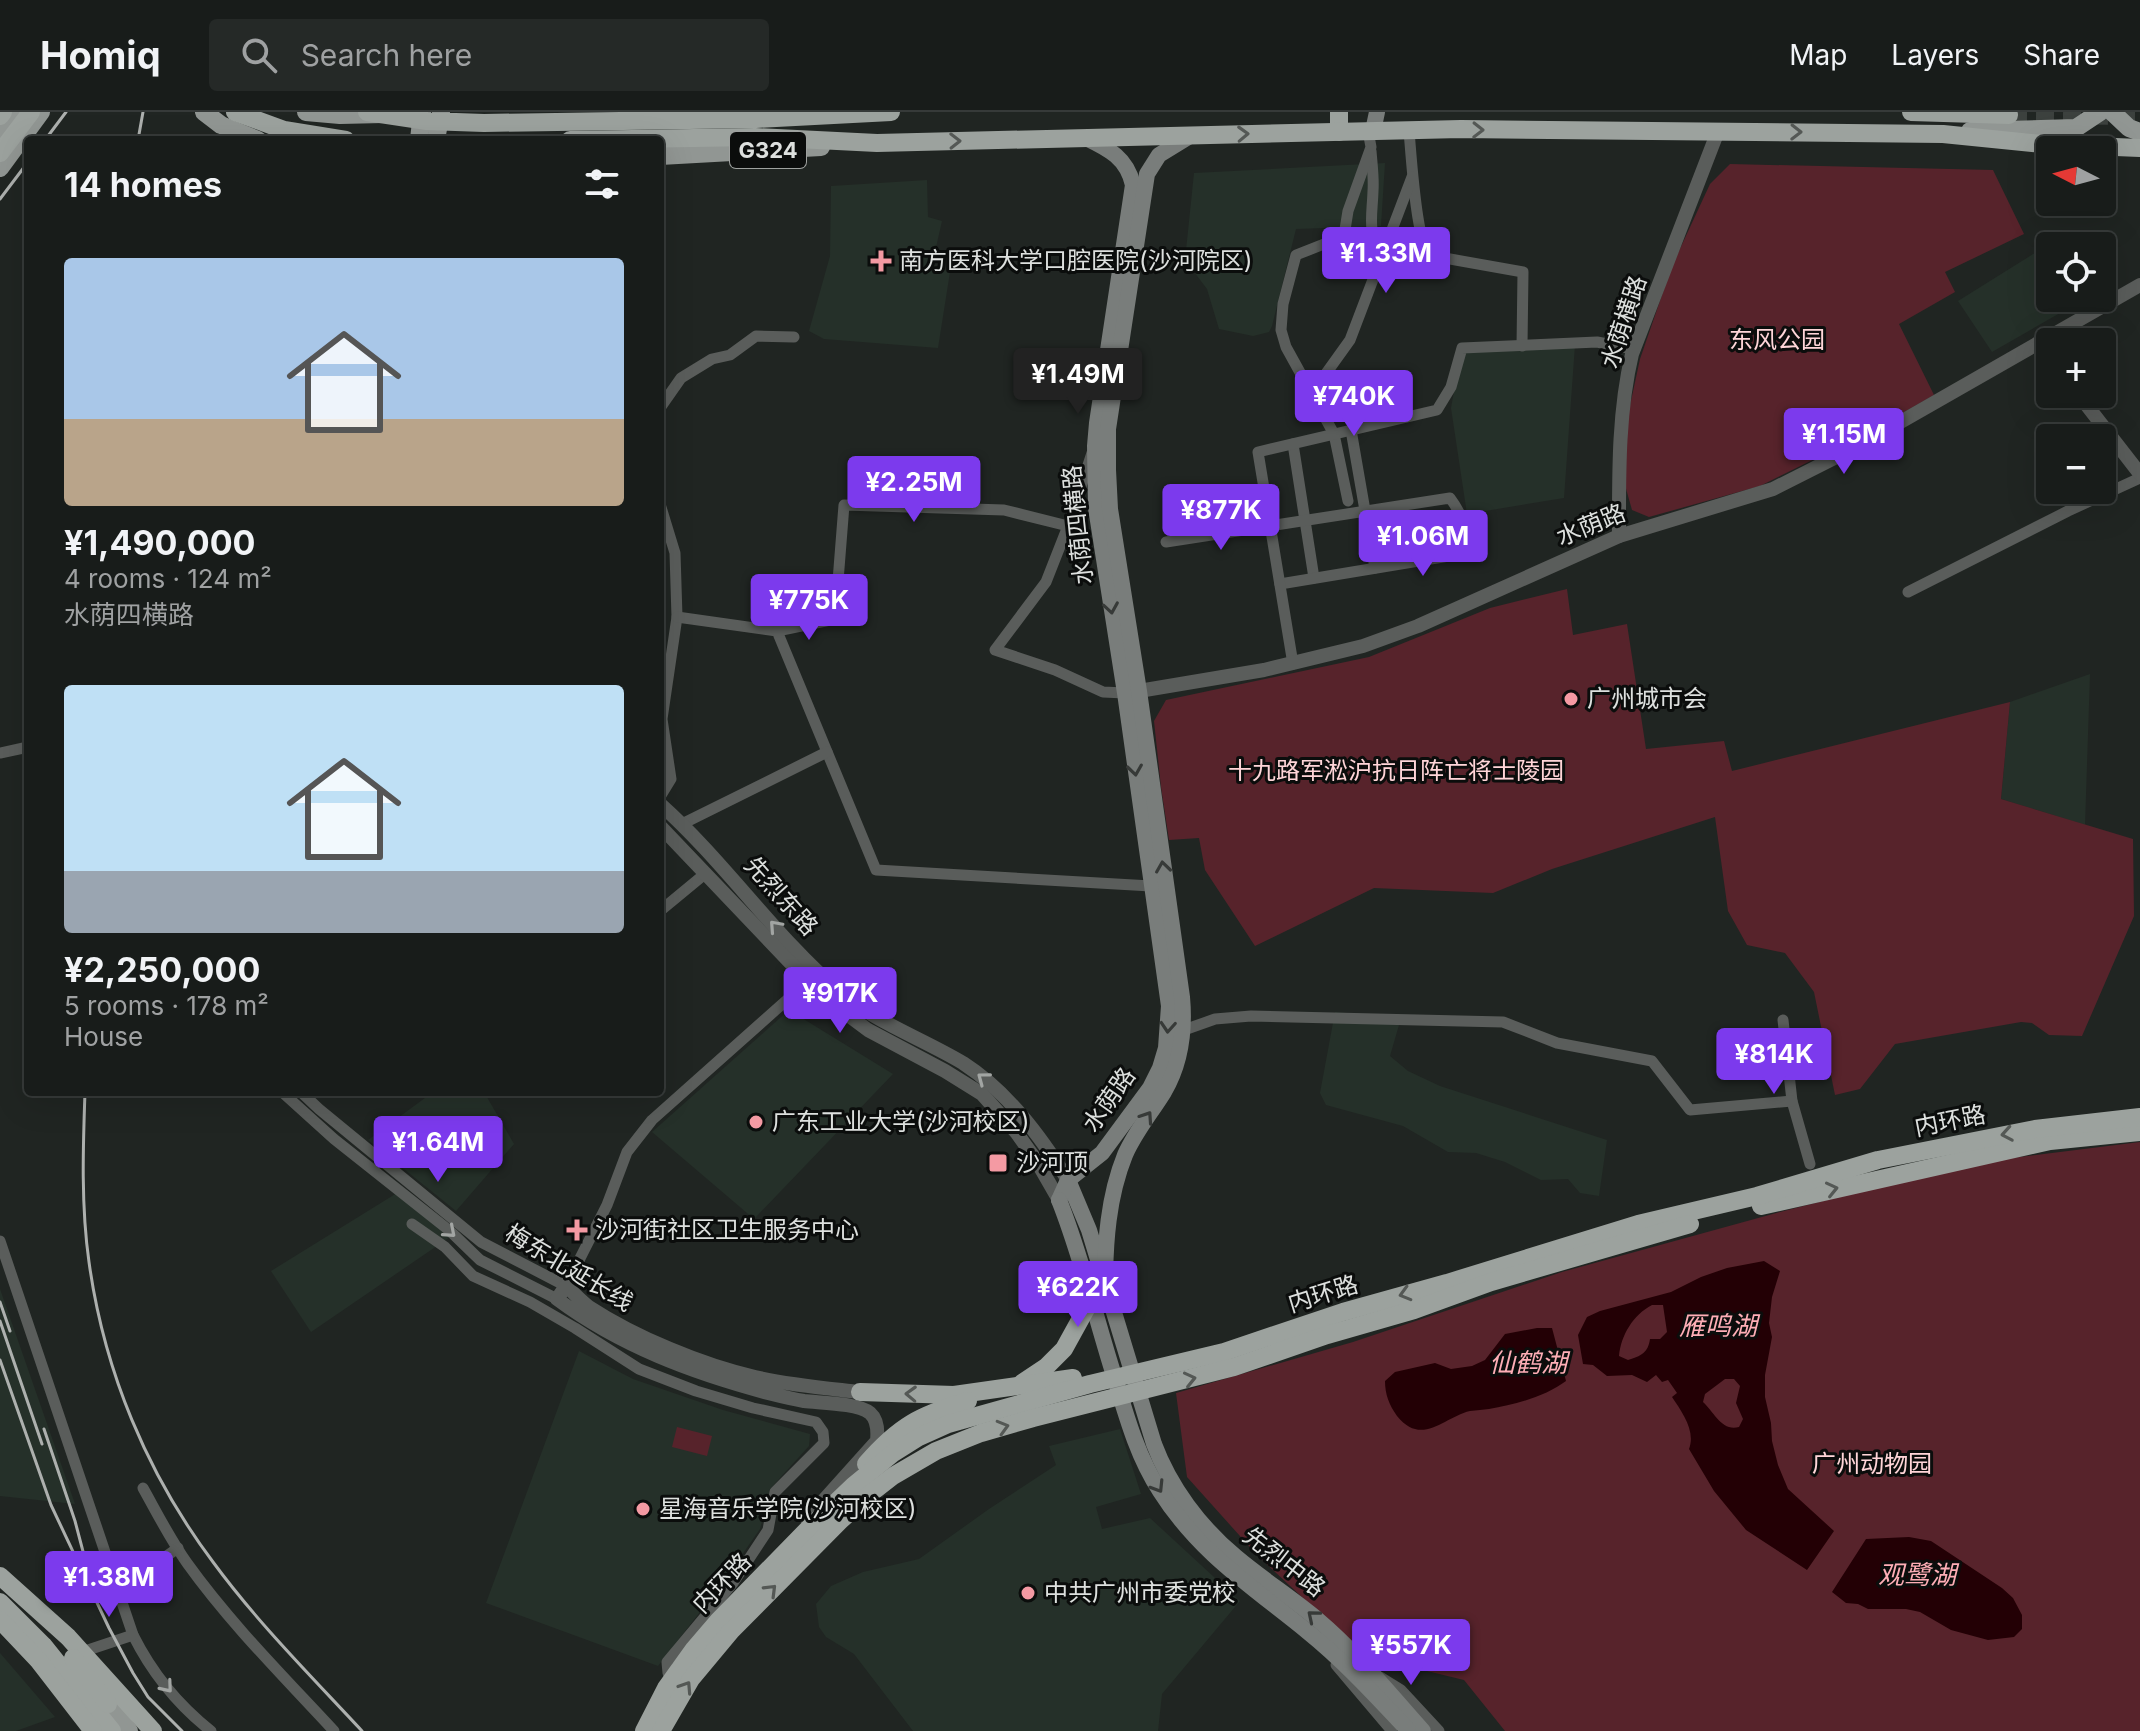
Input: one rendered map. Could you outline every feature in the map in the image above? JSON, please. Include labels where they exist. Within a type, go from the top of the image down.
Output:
[{"type":"highway","points":[[0,153],[31,112]]},
{"type":"highway","points":[[235,112],[284,130],[321,136]]},
{"type":"highway","points":[[367,112],[427,121],[877,143]]},
{"type":"highway","points":[[592,136],[625,130],[891,112]]},
{"type":"highway","points":[[1339,112],[1339,132]]},
{"type":"highway","points":[[1911,112],[2016,119]]},
{"type":"highway","name":"G324","points":[[877,143],[1339,132],[1403,124],[1943,134],[2042,144],[2140,148]]},
{"type":"highway","name":"内环路","points":[[641,1731],[666,1688],[718,1621],[866,1474],[906,1445],[935,1430],[1029,1400],[1203,1358],[1343,1312],[1638,1224],[1757,1196],[1878,1160],[2035,1129],[2140,1117]]},
{"type":"highway","name":"内环路","points":[[661,1731],[691,1679],[717,1646],[840,1521],[879,1486],[921,1458],[966,1438],[1234,1367],[1327,1335],[1414,1310],[1491,1282],[1670,1229],[2050,1141],[2140,1132]]},
{"type":"highway","points":[[808,1529],[899,1430],[934,1412],[1023,1383],[1053,1362],[1098,1294]]},
{"type":"highway","points":[[860,1392],[977,1393],[1167,1361],[1263,1338]]},
{"type":"highway","points":[[0,1578],[55,1636],[108,1704]]},
{"type":"highway","points":[[0,1578],[68,1637],[153,1731]]},
{"type":"highway","points":[[0,1602],[43,1645],[112,1731]]},
{"type":"highway","points":[[0,1620],[38,1660],[93,1731]]},
{"type":"main road","points":[[0,128],[12,112]]},
{"type":"main road","points":[[0,138],[19,112]]},
{"type":"main road","points":[[0,168],[41,112]]},
{"type":"main road","points":[[204,112],[221,125],[248,136]]},
{"type":"main road","points":[[306,112],[353,116],[393,113]]},
{"type":"main road","points":[[419,136],[422,112]]},
{"type":"main road","points":[[437,136],[441,112]]},
{"type":"main road","points":[[869,112],[876,112]]},
{"type":"main road","points":[[1943,134],[2016,119],[2076,128],[2100,112]]},
{"type":"main road","points":[[2112,112],[2129,128],[2140,132]]},
{"type":"main road","name":"水荫四横路","points":[[1132,692],[1110,509],[1108,429],[1147,174],[1159,155],[1190,136]]},
{"type":"main road","name":"水荫四横路","points":[[1085,138],[1116,154],[1127,167],[1133,185],[1095,446],[1096,508],[1132,692]]},
{"type":"main road","name":"G324","points":[[664,156],[877,143]]},
{"type":"main road","name":"水荫路","points":[[1059,1200],[1068,1180],[1102,1153],[1150,1088],[1166,1048],[1169,1006],[1151,886],[1132,692]]},
{"type":"main road","name":"水荫路","points":[[1098,1294],[1107,1228],[1122,1164],[1130,1145],[1166,1089],[1184,1030],[1182,997],[1132,692]]},
{"type":"main road","name":"先烈东路","points":[[1068,1180],[1089,1230],[1105,1346],[1140,1453],[1172,1509],[1204,1536]]},
{"type":"main road","points":[[1059,1200],[1080,1209],[1093,1207],[1116,1188]]},
{"type":"main road","name":"先烈东路","points":[[1059,1200],[1098,1294],[1122,1340]]},
{"type":"main road","name":"先烈中路","points":[[1122,1340],[1159,1457],[1204,1536],[1233,1575],[1310,1634],[1409,1731]]},
{"type":"main road","name":"先烈中路","points":[[1204,1536],[1318,1620],[1423,1731]]},
{"type":"main road","points":[[0,1567],[68,1631],[108,1704],[129,1731]]},
{"type":"main road","points":[[0,1630],[84,1731]]},
{"type":"street","points":[[1403,124],[1414,172],[1416,207],[1427,251],[1444,259],[1523,272],[1522,346]]},
{"type":"street","points":[[1372,127],[1371,217],[1373,240],[1382,255]]},
{"type":"street","points":[[1348,501],[1334,434],[1286,347],[1281,330],[1283,304],[1296,255],[1329,242],[1343,242],[1348,211],[1372,127]]},
{"type":"street","name":"水荫横路","points":[[1619,536],[1627,372],[1633,349],[1718,131]]},
{"type":"street","points":[[1312,393],[1350,340],[1414,172]]},
{"type":"street","name":"水荫路","points":[[2064,328],[2140,285]]},
{"type":"street","points":[[664,402],[681,378],[712,359],[730,355],[756,336],[794,337]]},
{"type":"street","points":[[1293,664],[1258,452],[1437,410],[1451,387],[1462,348],[1597,342],[1633,349]]},
{"type":"street","name":"水荫路","points":[[1132,692],[1293,664],[1343,652],[1418,626],[1619,536],[1761,493],[1800,476],[2036,344]]},
{"type":"street","points":[[1908,592],[2140,476],[2089,408]]},
{"type":"street","points":[[1351,430],[1375,568]]},
{"type":"street","points":[[1293,444],[1314,578]]},
{"type":"street","points":[[1095,446],[1046,582],[995,650],[1055,670],[1103,692],[1132,692]]},
{"type":"street","points":[[1166,542],[1450,498],[1461,513],[1468,542],[1467,553],[1280,584]]},
{"type":"street","points":[[677,617],[777,631],[835,619],[844,505],[1004,510],[1068,526]]},
{"type":"street","points":[[664,517],[675,553],[677,617],[664,705]]},
{"type":"street","points":[[777,631],[876,870],[1151,886]]},
{"type":"street","points":[[664,732],[671,779],[664,790]]},
{"type":"street","points":[[0,753],[24,748]]},
{"type":"street","points":[[682,824],[827,752]]},
{"type":"street","name":"先烈东路","points":[[664,808],[707,849],[797,950],[844,995],[963,1064],[1002,1093],[1037,1134],[1068,1180]]},
{"type":"street","name":"先烈东路","points":[[664,830],[807,982],[853,1020],[982,1094],[1016,1132],[1059,1200]]},
{"type":"street","points":[[695,861],[707,849]]},
{"type":"street","points":[[664,908],[706,873]]},
{"type":"street","points":[[557,1299],[607,1205],[627,1152],[635,1141],[652,1120],[807,982]]},
{"type":"street","points":[[1184,1030],[1215,1019],[1251,1016],[1503,1022],[1557,1043],[1652,1061],[1690,1110],[1792,1101]]},
{"type":"street","points":[[1783,1020],[1792,1101],[1810,1164]]},
{"type":"street","name":"梅东北延长线","points":[[286,1096],[334,1139],[450,1231],[480,1260],[557,1299],[616,1337],[728,1382],[800,1400],[860,1408],[872,1414],[878,1427],[877,1441],[700,1632],[668,1673]]},
{"type":"street","name":"梅东北延长线","points":[[305,1096],[481,1242],[566,1286],[588,1306],[637,1333],[699,1359],[766,1379],[860,1392]]},
{"type":"street","points":[[401,1193],[408,1182]]},
{"type":"street","points":[[412,1224],[445,1247],[473,1276],[530,1302],[639,1369],[696,1391],[816,1422],[823,1432],[824,1443],[775,1492],[768,1530],[733,1583],[667,1662],[668,1673],[641,1731]]},
{"type":"street","points":[[0,1241],[133,1635],[161,1681],[211,1731]]},
{"type":"street","points":[[473,1276],[480,1260]]},
{"type":"street","points":[[816,1422],[830,1404]]},
{"type":"street","points":[[143,1488],[201,1581],[257,1649],[334,1731]]},
{"type":"street","points":[[118,1590],[178,1548]]},
{"type":"street","points":[[1310,1634],[1392,1731]]},
{"type":"street","points":[[82,1652],[133,1635]]},
{"type":"street","points":[[1369,1671],[1401,1690],[1439,1731]]},
{"type":"shaded area","points":[[1385,163],[1381,226],[1296,229],[1269,332],[1253,336],[1219,329],[1207,289],[1185,260],[1194,173]]},
{"type":"shaded area","name":"南方医科大学口腔医院(沙河院区)","points":[[927,180],[928,217],[942,221],[932,265],[950,272],[938,348],[824,339],[809,331],[830,256],[831,186]]},
{"type":"shaded area","points":[[2036,252],[2036,312],[2062,312],[1992,352],[1958,301]]},
{"type":"shaded area","points":[[1575,345],[1564,498],[1467,514],[1451,408],[1461,352]]},
{"type":"shaded area","points":[[2090,674],[2085,825],[2001,799],[2010,702]]},
{"type":"shaded area","name":"广东工业大学(沙河校区)","points":[[789,1010],[893,1074],[754,1219],[652,1132]]},
{"type":"shaded area","points":[[1335,1012],[1401,1018],[1390,1056],[1408,1071],[1440,1086],[1607,1140],[1599,1196],[1580,1193],[1568,1179],[1541,1180],[1505,1162],[1476,1153],[1448,1152],[1403,1126],[1326,1105],[1320,1093]]},
{"type":"shaded area","points":[[428,1096],[486,1096],[514,1144],[456,1211],[368,1140]]},
{"type":"shaded area","points":[[397,1193],[450,1237],[311,1332],[271,1271]]},
{"type":"shaded area","points":[[0,1289],[75,1504],[0,1496]]},
{"type":"shaded area","name":"星海音乐学院(沙河校区)","points":[[579,1351],[633,1379],[723,1410],[810,1434],[809,1446],[770,1489],[760,1529],[658,1666],[486,1603]]},
{"type":"shaded area","name":"中共广州市委党校","points":[[1120,1429],[1141,1494],[1096,1507],[1102,1529],[1150,1518],[1240,1601],[1162,1694],[1158,1731],[913,1731],[854,1654],[826,1637],[819,1627],[816,1604],[831,1586],[863,1572],[919,1559],[1056,1465],[1049,1446]]},
{"type":"shaded area","points":[[0,1653],[55,1717],[16,1731],[0,1731]]},
{"type":"green space","name":"东风公园","points":[[1730,164],[1993,170],[2024,234],[1945,272],[1955,292],[1899,324],[1934,395],[1871,431],[1760,486],[1649,517],[1632,510],[1623,478],[1626,424],[1640,359],[1672,266],[1710,184]]},
{"type":"green space","name":"十九路军淞沪抗日阵亡将士陵园","points":[[1567,589],[1573,635],[1627,624],[1646,749],[1724,741],[1732,771],[2010,702],[2001,799],[2133,839],[2134,916],[2082,1036],[2049,1035],[2032,1023],[2021,1022],[1895,1044],[1860,1089],[1835,1095],[1814,992],[1785,953],[1747,945],[1728,911],[1715,817],[1552,869],[1493,893],[1374,888],[1255,946],[1205,870],[1199,838],[1169,840],[1154,721],[1166,700],[1369,657],[1490,608]]},
{"type":"green space","name":"广州动物园","points":[[2140,1142],[2140,1731],[1505,1731],[1464,1680],[1365,1656],[1257,1555],[1187,1477],[1176,1393],[1353,1342],[1562,1272],[1780,1212],[2003,1159]]},
{"type":"green space","points":[[677,1427],[712,1436],[707,1456],[672,1447]]},
{"type":"water","name":"雁鸣湖","points":[[1764,1261],[1780,1271],[1772,1297],[1769,1323],[1772,1337],[1765,1375],[1772,1441],[1788,1489],[1834,1531],[1807,1570],[1746,1530],[1714,1491],[1689,1449],[1691,1435],[1684,1415],[1672,1397],[1677,1393],[1668,1380],[1662,1382],[1656,1375],[1647,1382],[1632,1375],[1607,1376],[1593,1365],[1583,1364],[1578,1335],[1587,1317],[1671,1292],[1727,1268]],"holes":[[[1652,1305],[1663,1305],[1667,1332],[1660,1339],[1650,1339],[1648,1348],[1640,1355],[1628,1360],[1619,1356],[1629,1326]],[[1725,1379],[1734,1379],[1740,1386],[1736,1403],[1743,1419],[1739,1427],[1723,1424],[1703,1402],[1705,1394]]]},
{"type":"water","name":"仙鹤湖","points":[[1552,1328],[1566,1381],[1558,1386],[1520,1402],[1460,1414],[1424,1430],[1406,1425],[1392,1408],[1385,1381],[1395,1372],[1435,1363],[1451,1369],[1472,1366],[1485,1360],[1505,1334]]},
{"type":"water","name":"观鹭湖","points":[[1909,1537],[1931,1541],[2002,1588],[2013,1598],[2022,1615],[2022,1629],[2014,1637],[1988,1640],[1951,1630],[1920,1612],[1868,1609],[1846,1603],[1832,1592],[1866,1539]]},
{"type":"tunnel","points":[[2009,115],[2140,116]]},
{"type":"railway","points":[[48,136],[66,112]]},
{"type":"railway","points":[[139,136],[143,112]]},
{"type":"railway","points":[[0,199],[24,167]]},
{"type":"railway","points":[[85,1096],[84,1198],[89,1262],[105,1342],[132,1420],[168,1493],[213,1562],[266,1627],[362,1731]]},
{"type":"railway","points":[[0,1302],[10,1331]]},
{"type":"railway","points":[[0,1321],[42,1444]]},
{"type":"railway","points":[[0,1360],[51,1505],[109,1628],[148,1697],[182,1731]]},
{"type":"railway","points":[[44,1429],[85,1559]]},
{"type":"place","name":"南方医科大学口腔医院(沙河院区)","points":[[881,261]]},
{"type":"place","name":"广州城市会","points":[[1571,699]]},
{"type":"place","name":"广东工业大学(沙河校区)","points":[[756,1122]]},
{"type":"place","name":"沙河顶","points":[[998,1163]]},
{"type":"place","name":"沙河街社区卫生服务中心","points":[[577,1230]]},
{"type":"place","name":"星海音乐学院(沙河校区)","points":[[643,1509]]},
{"type":"place","name":"中共广州市委党校","points":[[1028,1593]]}]
